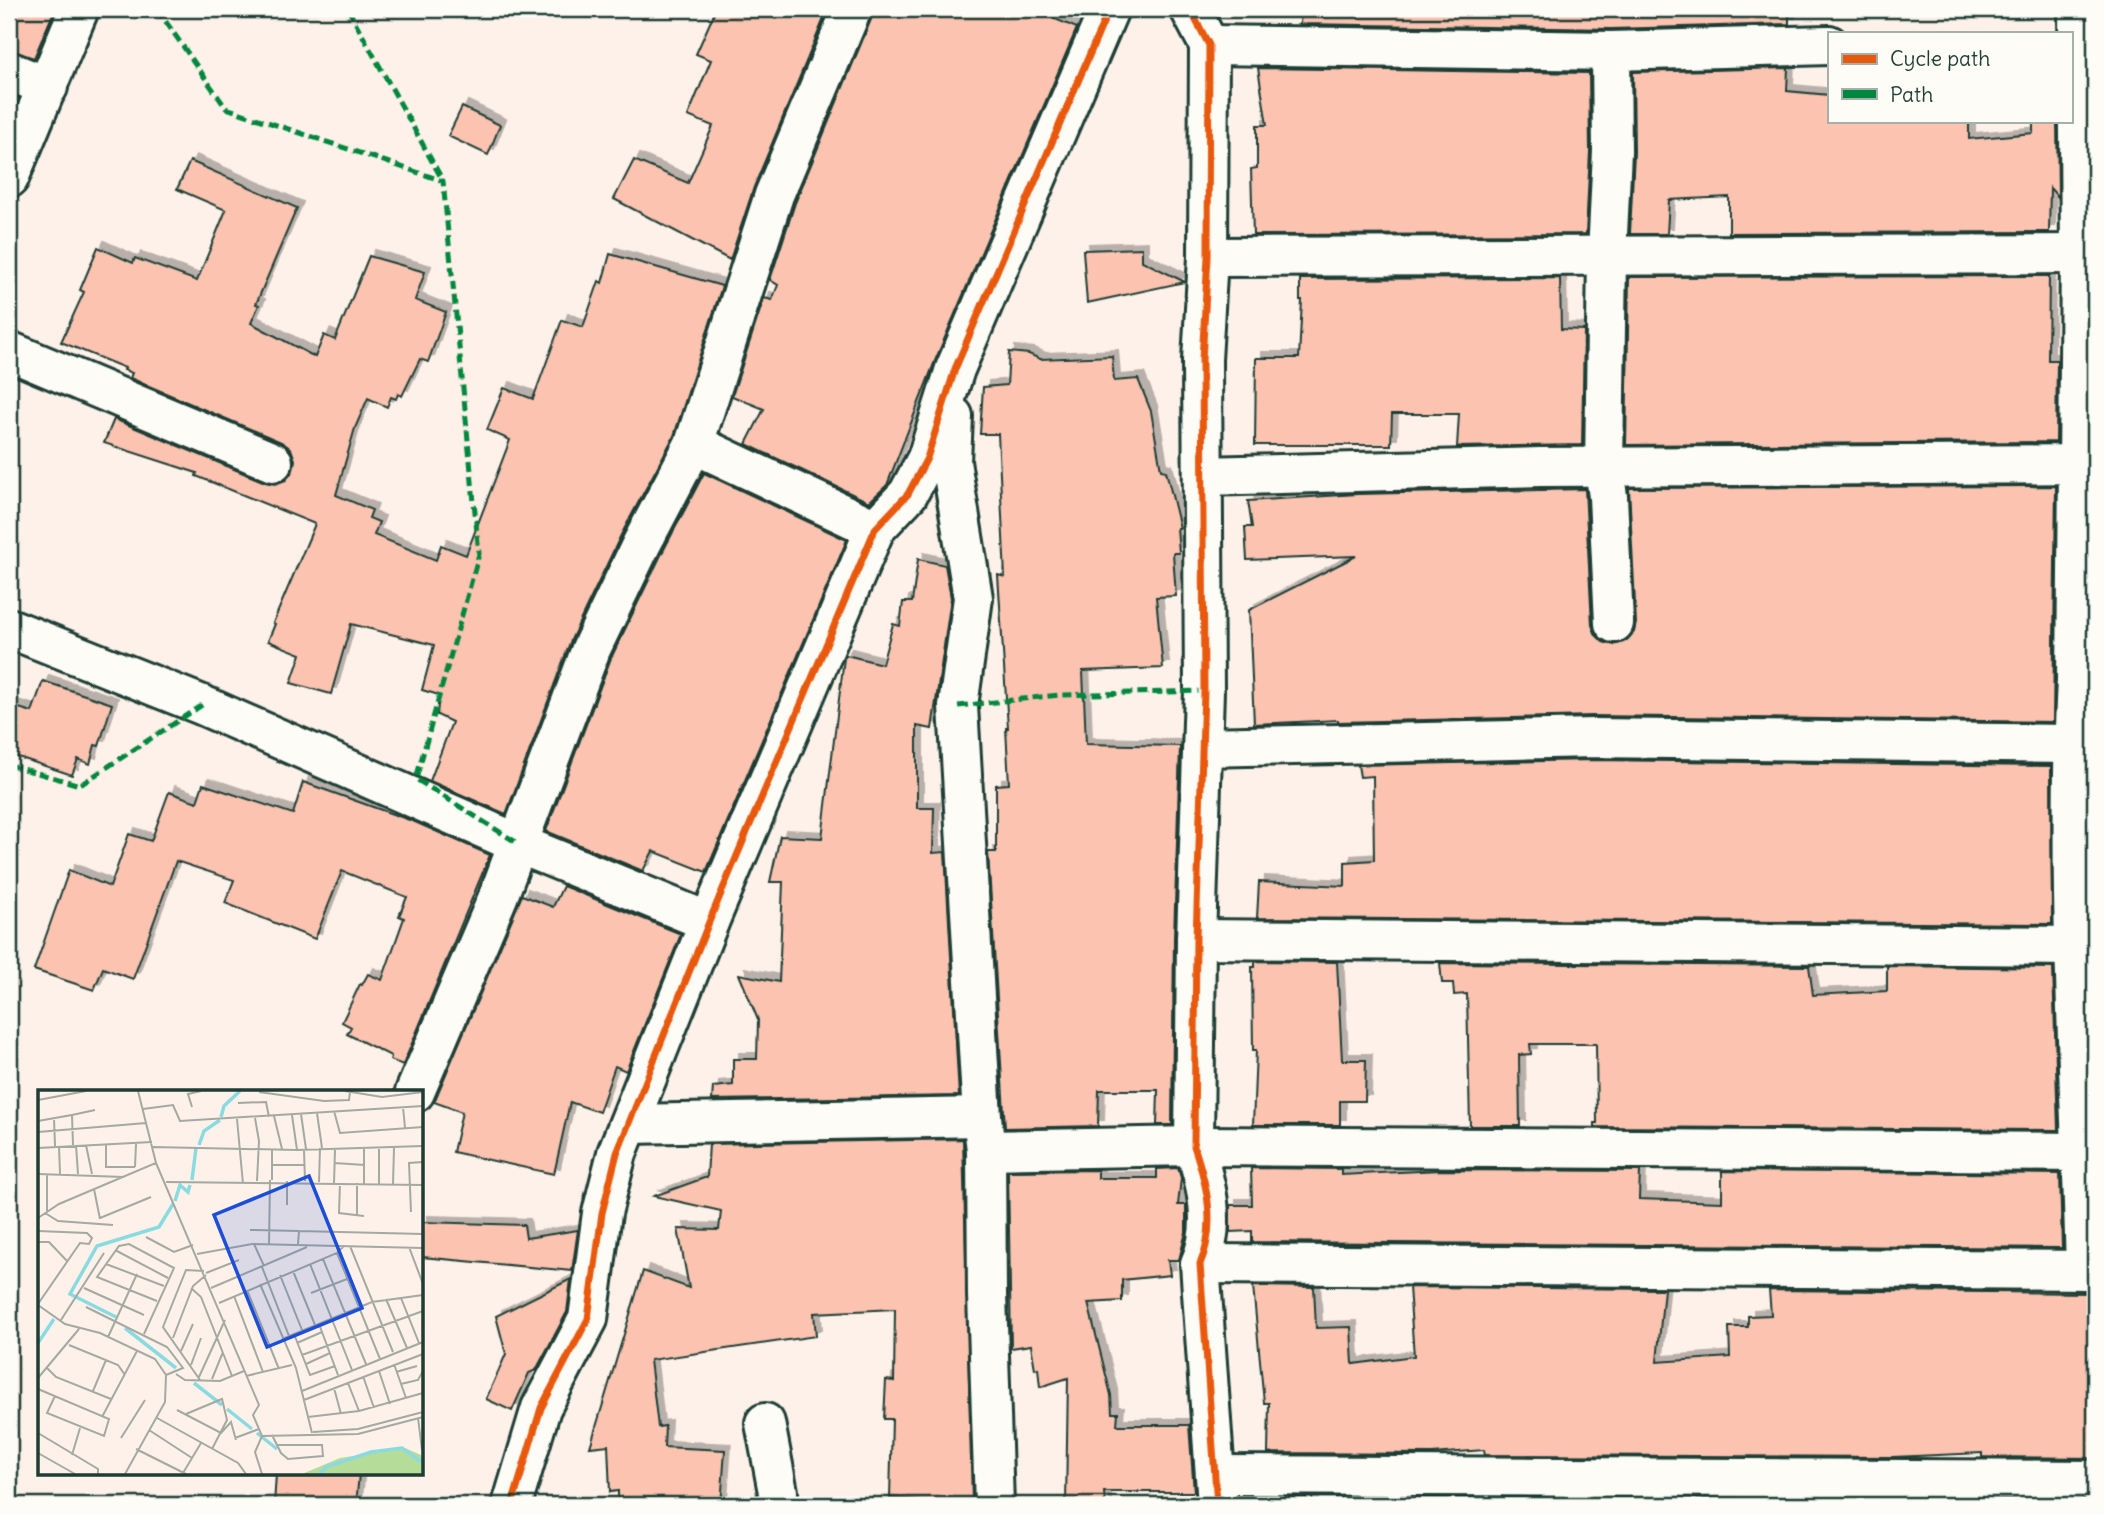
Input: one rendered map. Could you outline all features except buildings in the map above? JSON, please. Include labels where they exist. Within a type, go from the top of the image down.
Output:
[{"type":"street","points":[[9,178],[79,9]]},
{"type":"street","points":[[416,1090],[519,844],[591,649],[694,444],[774,195],[852,9]]},
{"type":"street","points":[[512,1505],[541,1408],[588,1319],[602,1213],[617,1153],[709,922],[875,529],[908,494],[928,458],[955,369],[1109,9]]},
{"type":"street","points":[[1190,9],[1209,45],[1209,257],[1202,360],[1203,747],[1196,939],[1194,1146],[1204,1176],[1210,1210],[1207,1248],[1200,1264],[1217,1490],[2095,1480]]},
{"type":"street","points":[[1200,1264],[2090,1270],[2082,1152],[2088,1081],[2075,946],[2073,744],[2086,680],[2087,254],[2081,30]]},
{"type":"street","points":[[1209,45],[1611,51],[1828,44]]},
{"type":"street","points":[[1611,51],[1612,151],[1607,255],[1604,467],[1614,623]]},
{"type":"street","points":[[9,71],[48,87]]},
{"type":"street","points":[[1209,257],[2087,254]]},
{"type":"street","points":[[9,351],[273,462]]},
{"type":"street","points":[[955,369],[951,462],[973,598],[958,706],[984,1133],[994,1505]]},
{"type":"street","points":[[694,444],[875,529]]},
{"type":"street","points":[[1203,476],[1604,467],[2086,464]]},
{"type":"street","points":[[9,628],[202,705],[519,844],[709,922]]},
{"type":"street","points":[[1203,747],[1594,738],[2073,744]]},
{"type":"street","points":[[1196,939],[2075,946]]},
{"type":"street","points":[[629,1124],[984,1133],[1194,1146],[2082,1152]]},
{"type":"street","points":[[765,1423],[778,1492],[777,1505]]},
{"type":"marked path","points":[[157,9],[226,108],[443,181],[479,554],[416,779],[519,844]]},
{"type":"marked path","points":[[348,9],[443,181]]},
{"type":"marked path","points":[[958,706],[1059,695],[1204,691]]},
{"type":"marked path","points":[[9,765],[80,785],[202,705]]},
{"type":"cycle path","points":[[512,1505],[541,1408],[588,1319],[602,1213],[617,1153],[709,922],[875,529],[908,494],[927,458],[955,369],[1109,9]]},
{"type":"cycle path","points":[[1190,9],[1209,45],[1208,257],[1202,360],[1204,691],[1196,939],[1194,1146],[1203,1175],[1209,1220],[1200,1264],[1217,1505]]}]
